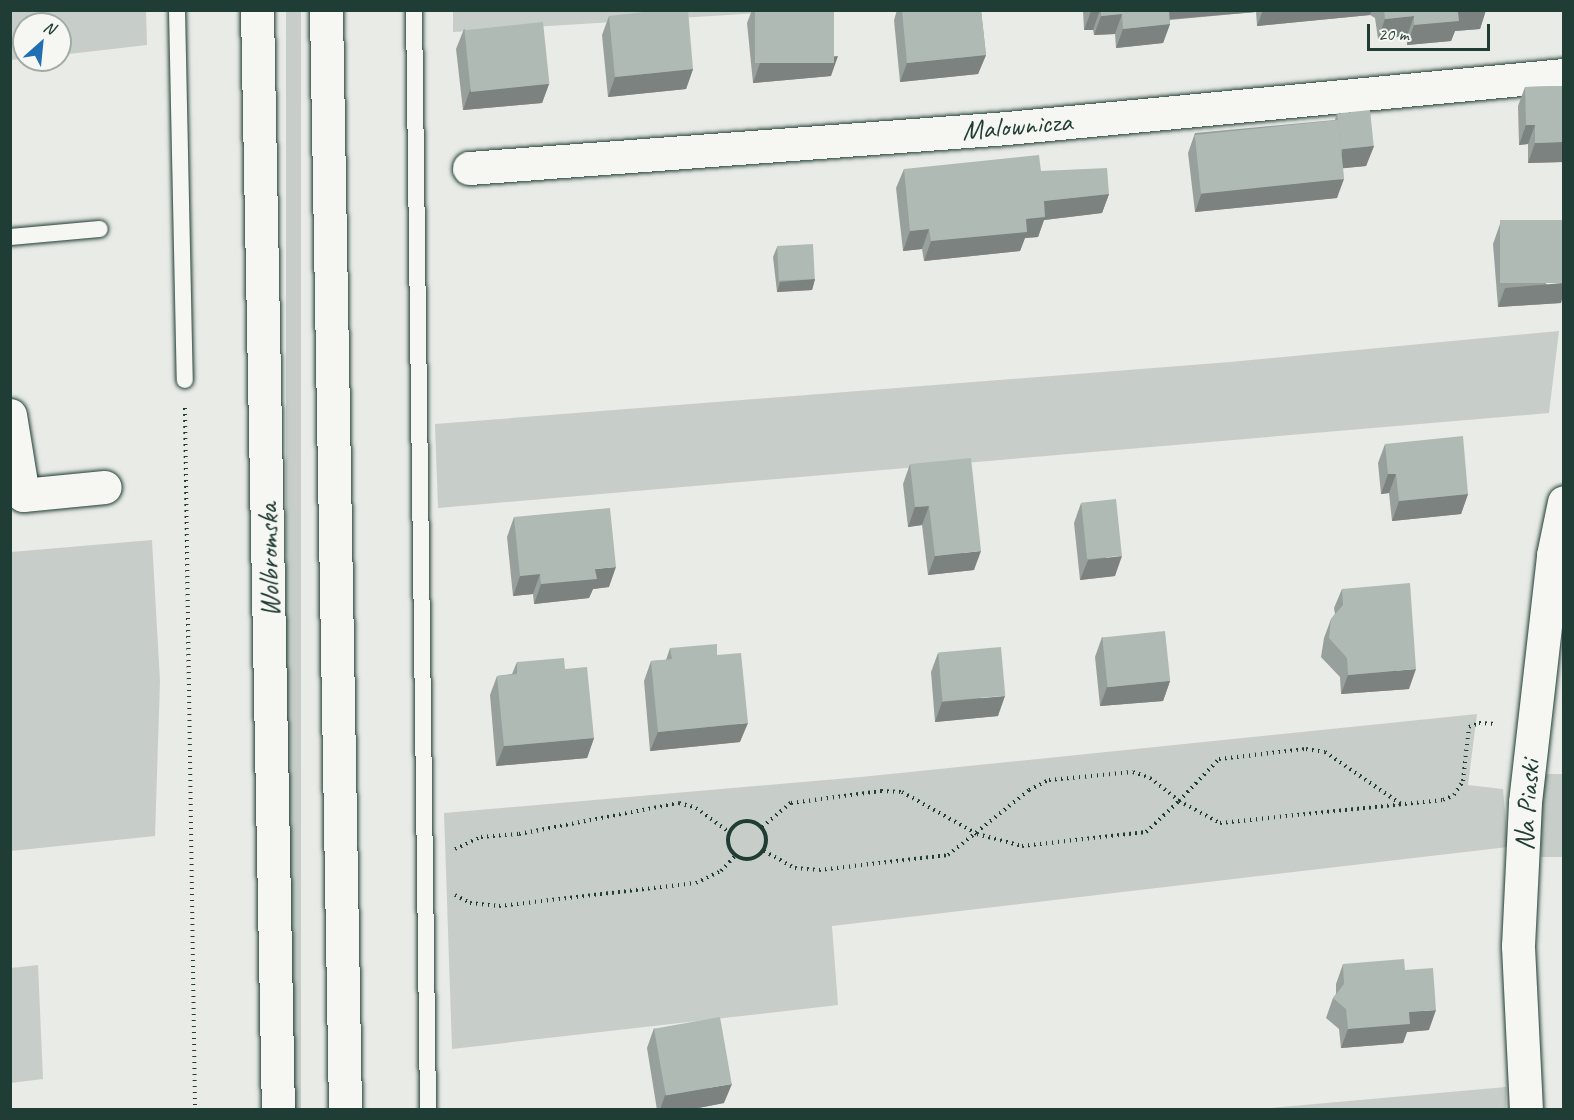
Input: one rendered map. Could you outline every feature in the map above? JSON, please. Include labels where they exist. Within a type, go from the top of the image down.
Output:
[{"type":"main road","name":"Wolbromska","points":[[257,10],[278,1110]]},
{"type":"main road","points":[[326,10],[345,1110]]},
{"type":"main road","name":"Malownicza","points":[[469,168],[1007,129],[1563,75]]},
{"type":"main road","points":[[10,416],[23,495],[105,487]]},
{"type":"main road","name":"Na Piaski","points":[[1526,1110],[1518,946],[1534,728],[1553,555],[1563,502]]},
{"type":"lane","points":[[177,10],[185,380]]},
{"type":"lane","points":[[414,10],[428,1110]]},
{"type":"lane","points":[[10,237],[100,228]]},
{"type":"path","points":[[185,380],[195,1110]]},
{"type":"path","points":[[764,851],[795,868],[819,870],[948,855],[1029,790],[1049,780],[1133,772],[1150,778],[1179,801],[1220,823],[1401,804],[1454,795],[1463,781],[1469,727],[1479,723],[1534,728]]},
{"type":"path","points":[[762,827],[790,803],[881,791],[902,792],[977,834],[1022,846],[1132,835],[1146,832],[1219,759],[1306,749],[1325,752],[1401,804]]},
{"type":"path","points":[[448,858],[455,849],[481,837],[525,833],[679,803],[696,808],[729,832]]},
{"type":"path","points":[[744,821],[762,827],[767,839],[764,851],[748,860],[735,856],[728,845],[729,832],[744,821]]},
{"type":"path","points":[[449,887],[470,903],[500,906],[696,883],[721,871],[735,856]]},
{"type":"shaded area","points":[[10,11],[146,11],[147,45],[72,54],[72,12],[12,12],[11,60]]},
{"type":"shaded area","points":[[286,11],[301,11],[301,1109],[286,1109]]},
{"type":"shaded area","points":[[453,11],[792,11],[453,32]]},
{"type":"shaded area","points":[[1559,331],[1549,413],[438,508],[435,424],[1230,362]]},
{"type":"shaded area","points":[[152,540],[160,681],[155,836],[11,851],[11,552]]},
{"type":"shaded area","points":[[1477,714],[1468,785],[1503,789],[1508,847],[832,926],[838,1005],[452,1049],[444,813],[861,777]]},
{"type":"shaded area","points":[[1541,774],[1563,774],[1563,857],[1541,857]]},
{"type":"shaded area","points":[[38,965],[43,1079],[11,1083],[11,968]]},
{"type":"shaded area","points":[[1506,1087],[1506,1109],[1258,1109]]},
{"type":"building","points":[[661,10],[688,10],[693,69],[615,77],[609,16]]},
{"type":"building","points":[[755,10],[834,10],[834,63],[755,63]]},
{"type":"building","points":[[902,10],[981,10],[986,55],[907,63]]},
{"type":"building","points":[[1101,10],[1169,10],[1170,24],[1123,29],[1122,14],[1101,16]]},
{"type":"building","points":[[1384,10],[1472,10],[1458,12],[1459,21],[1414,25],[1414,16],[1385,19]]},
{"type":"building","points":[[543,22],[549,84],[471,92],[464,30]]},
{"type":"building","points":[[1563,86],[1563,142],[1535,143],[1535,125],[1526,125],[1525,87]]},
{"type":"building","points":[[1370,110],[1374,146],[1341,149],[1337,113]]},
{"type":"building","points":[[1338,120],[1344,179],[1201,194],[1195,135]]},
{"type":"building","points":[[1039,155],[1041,171],[1107,168],[1109,194],[1044,201],[1045,217],[1026,219],[1027,232],[931,241],[929,229],[910,231],[904,169]]},
{"type":"building","points":[[1500,220],[1563,220],[1563,283],[1500,283]]},
{"type":"building","points":[[813,244],[815,279],[779,281],[777,246]]},
{"type":"building","points":[[1463,436],[1468,494],[1399,501],[1396,474],[1388,474],[1385,444]]},
{"type":"building","points":[[971,458],[981,551],[935,556],[929,506],[915,507],[910,464]]},
{"type":"building","points":[[1116,499],[1122,556],[1087,559],[1081,503]]},
{"type":"building","points":[[610,508],[616,567],[595,569],[597,579],[541,584],[540,574],[520,576],[514,517]]},
{"type":"building","points":[[1410,583],[1416,669],[1348,675],[1347,658],[1329,638],[1331,619],[1343,605],[1342,589]]},
{"type":"building","points":[[1165,631],[1170,681],[1108,687],[1102,638]]},
{"type":"building","points":[[717,644],[717,655],[741,653],[748,723],[658,732],[651,661],[672,659],[670,648]]},
{"type":"building","points":[[1001,647],[1005,696],[943,701],[938,652]]},
{"type":"building","points":[[564,658],[565,669],[587,667],[594,738],[504,746],[497,676],[517,674],[517,662]]},
{"type":"building","points":[[1404,959],[1405,970],[1433,968],[1436,1010],[1409,1012],[1410,1024],[1348,1029],[1346,1009],[1333,998],[1344,984],[1343,964]]},
{"type":"building","points":[[720,1017],[732,1084],[666,1096],[654,1029]]}]
